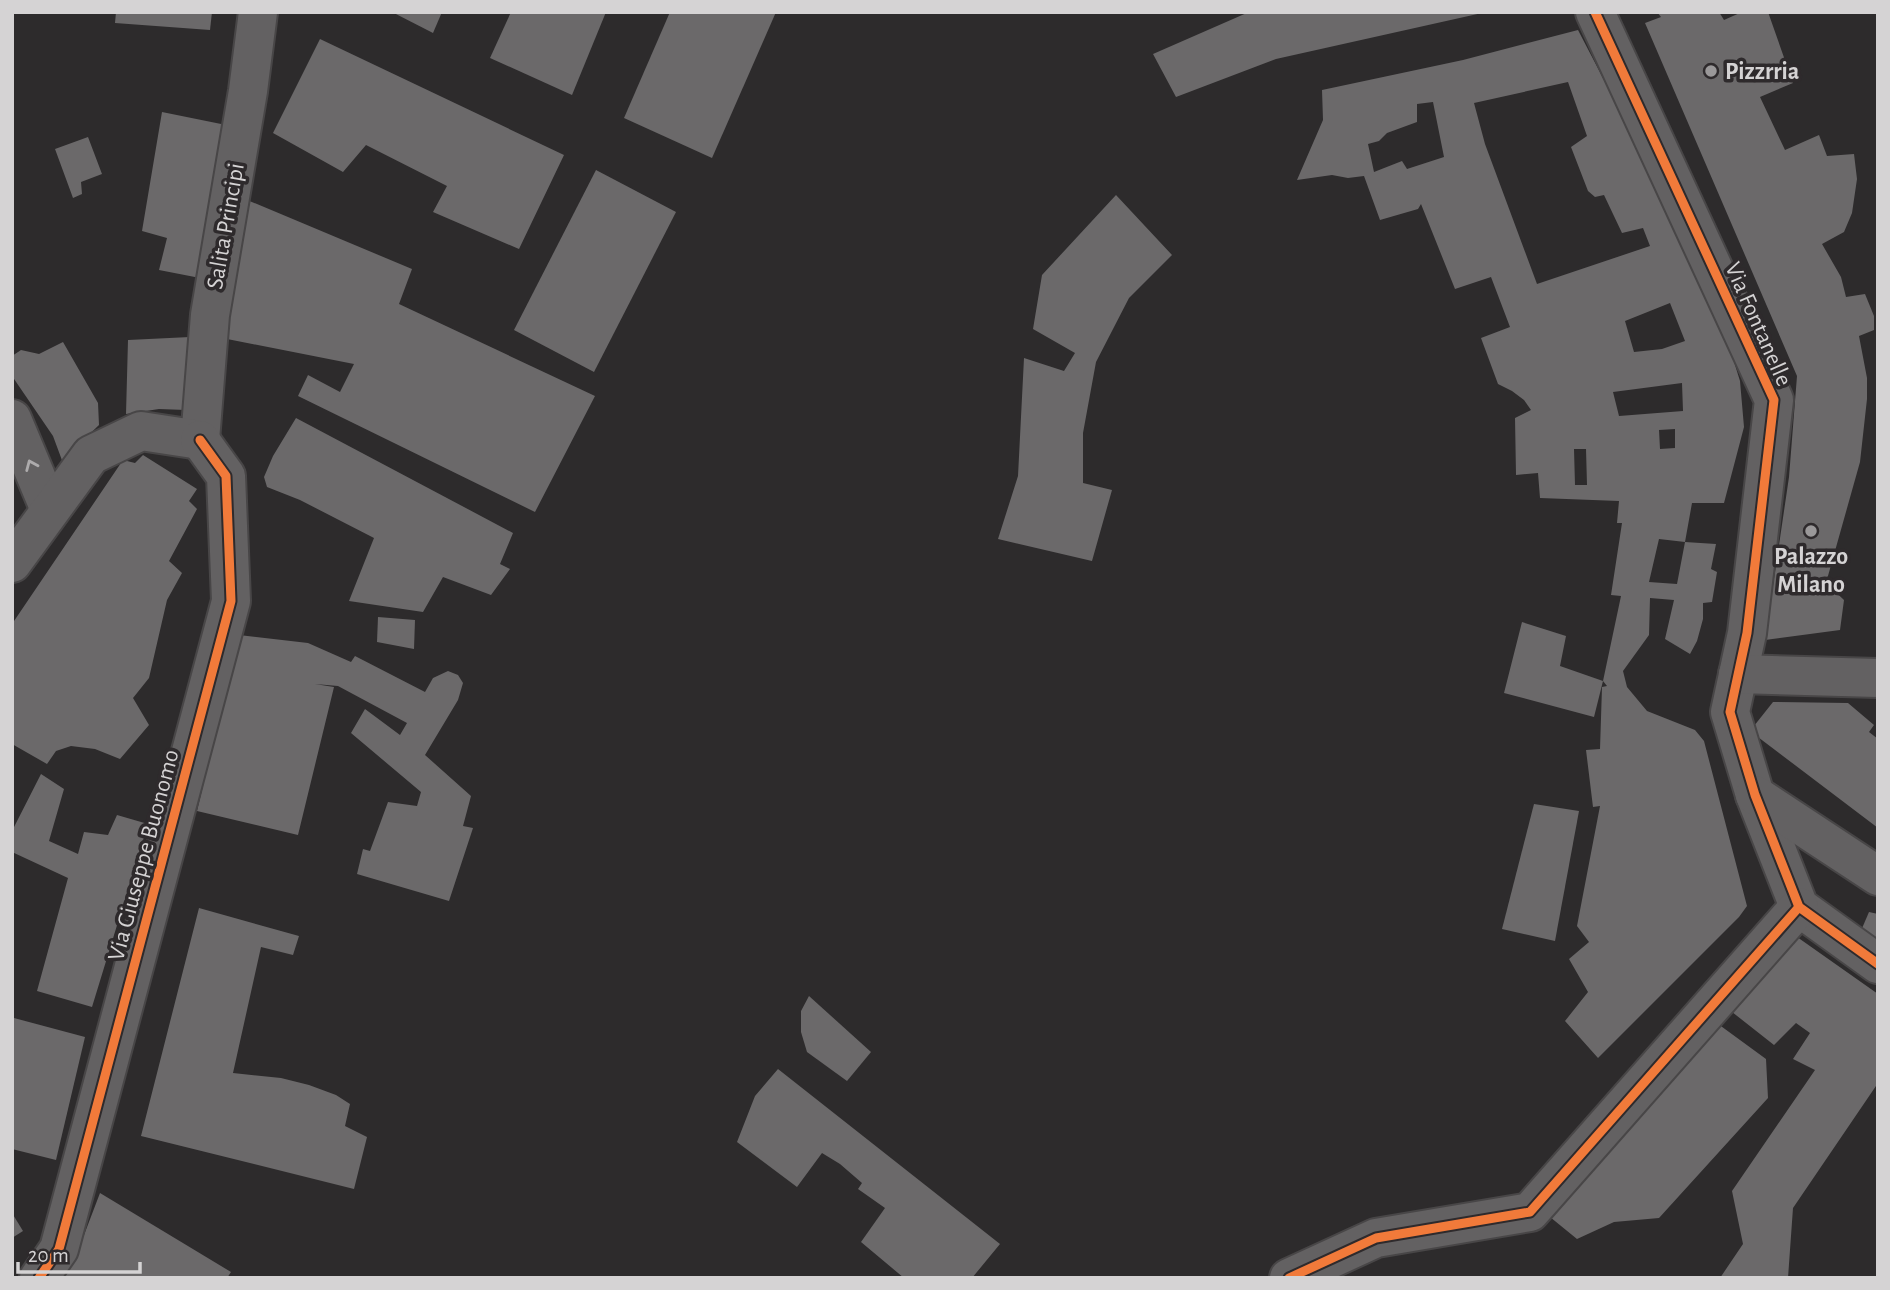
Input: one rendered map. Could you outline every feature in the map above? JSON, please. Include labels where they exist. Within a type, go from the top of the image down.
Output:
[{"type":"street","name":"Salita Principi","points":[[200,440],[210,315],[248,91],[258,12]]},
{"type":"street","name":"Via Fontanelle","points":[[1595,12],[1774,400],[1747,633],[1730,712],[1755,795],[1799,907]]},
{"type":"street","points":[[12,419],[50,510]]},
{"type":"street","points":[[12,563],[91,455],[141,431],[200,440]]},
{"type":"street","name":"Via Giuseppe Buonomo","points":[[39,1278],[59,1249],[231,601],[226,476],[200,440]]},
{"type":"street","points":[[1738,674],[1878,678]]},
{"type":"street","points":[[1755,795],[1878,876]]},
{"type":"street","points":[[1289,1278],[1376,1238],[1530,1212],[1799,907],[1878,964]]},
{"type":"building","points":[[116,12],[212,12],[210,30],[115,23]]},
{"type":"building","points":[[392,12],[442,12],[433,33]]},
{"type":"building","points":[[511,12],[606,12],[572,95],[490,58]]},
{"type":"building","points":[[670,12],[776,12],[712,158],[624,118]]},
{"type":"building","points":[[1249,12],[1482,13],[1276,59],[1176,97],[1153,54]]},
{"type":"building","points":[[1657,12],[1719,12],[1724,20],[1742,12],[1768,12],[1793,83],[1760,97],[1785,150],[1819,135],[1827,156],[1854,154],[1857,179],[1852,213],[1844,232],[1822,244],[1841,277],[1846,297],[1865,294],[1874,316],[1874,330],[1859,336],[1867,378],[1860,462],[1826,583],[1844,600],[1840,630],[1765,640],[1789,477],[1797,376],[1645,23],[1661,17]]},
{"type":"building","points":[[1578,30],[1710,284],[1740,381],[1744,427],[1724,503],[1692,503],[1685,542],[1716,544],[1711,569],[1717,572],[1712,602],[1703,603],[1703,619],[1697,641],[1690,654],[1665,639],[1674,600],[1650,598],[1649,635],[1623,671],[1627,687],[1647,711],[1695,730],[1704,741],[1747,906],[1598,1058],[1565,1021],[1588,992],[1569,959],[1589,942],[1577,926],[1600,806],[1593,807],[1586,750],[1600,749],[1602,687],[1607,686],[1603,681],[1621,596],[1611,595],[1622,523],[1617,523],[1619,501],[1540,498],[1538,473],[1516,475],[1515,418],[1531,410],[1524,400],[1498,384],[1481,338],[1510,327],[1491,277],[1455,289],[1421,204],[1418,209],[1380,220],[1364,176],[1348,178],[1332,175],[1297,180],[1323,120],[1322,90],[1463,60]],"holes":[[[1568,82],[1587,136],[1571,147],[1588,191],[1595,197],[1604,195],[1622,233],[1643,228],[1650,246],[1537,284],[1485,144],[1474,103]],[[1433,102],[1444,157],[1407,169],[1402,161],[1374,172],[1368,144],[1379,141],[1387,133],[1417,122],[1417,104]],[[1670,303],[1685,341],[1662,349],[1634,352],[1625,321]],[[1682,383],[1683,411],[1619,416],[1613,392]],[[1675,429],[1675,448],[1660,449],[1659,430]],[[1574,449],[1586,449],[1587,485],[1575,485]],[[1659,539],[1685,542],[1677,584],[1649,582]]]},
{"type":"building","points":[[320,39],[564,155],[519,249],[433,212],[447,186],[366,145],[343,172],[273,133]]},
{"type":"building","points":[[162,112],[231,126],[200,278],[159,270],[167,238],[142,231]]},
{"type":"building","points":[[88,137],[102,174],[81,182],[82,194],[73,198],[55,149]]},
{"type":"building","points":[[596,170],[676,212],[594,372],[514,330]]},
{"type":"building","points":[[1116,195],[1172,255],[1129,298],[1096,362],[1083,433],[1083,483],[1112,490],[1092,561],[998,539],[1018,476],[1024,358],[1064,371],[1075,353],[1033,329],[1042,275]]},
{"type":"building","points":[[240,197],[412,269],[399,304],[595,396],[535,512],[298,396],[308,375],[340,392],[354,364],[217,337]]},
{"type":"building","points":[[190,337],[186,410],[159,409],[126,414],[128,340]]},
{"type":"building","points":[[63,342],[98,403],[99,425],[63,463],[53,436],[12,376],[12,356],[21,350],[39,354]]},
{"type":"building","points":[[296,418],[513,533],[500,564],[510,569],[491,595],[443,577],[423,612],[349,601],[374,538],[300,500],[267,487],[264,477],[273,456]]},
{"type":"building","points":[[143,455],[197,489],[189,501],[197,509],[169,561],[182,573],[167,600],[149,678],[133,698],[149,725],[120,759],[95,749],[71,746],[56,751],[47,764],[12,744],[12,624],[123,460],[135,463]]},
{"type":"building","points":[[378,617],[415,620],[414,649],[377,642]]},
{"type":"building","points":[[1522,622],[1566,636],[1560,666],[1603,681],[1594,717],[1504,693]]},
{"type":"building","points":[[239,635],[308,643],[351,662],[355,656],[425,692],[433,678],[448,671],[458,675],[463,683],[458,700],[425,755],[471,796],[463,826],[473,828],[449,901],[357,874],[363,849],[370,851],[388,802],[417,806],[421,792],[351,733],[365,709],[400,735],[407,723],[338,686],[315,684],[334,687],[298,835],[197,811]]},
{"type":"building","points":[[1773,702],[1848,703],[1874,725],[1869,732],[1878,739],[1878,828],[1750,731]]},
{"type":"building","points":[[41,774],[64,789],[49,841],[78,854],[84,832],[108,835],[117,815],[148,824],[92,1007],[37,991],[68,878],[12,852],[12,831]]},
{"type":"building","points":[[1534,804],[1579,811],[1555,941],[1502,929]]},
{"type":"building","points":[[199,908],[299,936],[293,955],[261,947],[233,1073],[281,1078],[309,1085],[336,1095],[350,1104],[345,1126],[367,1137],[354,1189],[141,1136]]},
{"type":"building","points":[[1869,912],[1878,914],[1878,953],[1857,940]]},
{"type":"building","points":[[1790,932],[1878,994],[1878,1083],[1793,1208],[1788,1278],[1720,1278],[1743,1244],[1732,1191],[1815,1070],[1793,1059],[1810,1033],[1796,1023],[1774,1045],[1727,1008]]},
{"type":"building","points":[[809,996],[871,1052],[847,1081],[807,1052],[801,1032],[801,1011]]},
{"type":"building","points":[[14,1018],[85,1037],[56,1160],[12,1149]]},
{"type":"building","points":[[1714,1021],[1766,1059],[1768,1098],[1659,1218],[1614,1222],[1577,1239],[1550,1217]]},
{"type":"building","points":[[778,1069],[1000,1244],[972,1278],[904,1278],[861,1242],[885,1208],[858,1189],[862,1183],[840,1164],[822,1153],[797,1187],[737,1142],[755,1096]]},
{"type":"building","points":[[100,1193],[231,1272],[227,1278],[59,1278],[84,1235]]},
{"type":"building","points":[[12,1213],[23,1231],[12,1238]]},
{"type":"cycle path","points":[[1595,12],[1774,400],[1747,633],[1730,712],[1755,795],[1799,907],[1878,964]]},
{"type":"cycle path","points":[[39,1278],[59,1249],[231,601],[226,476],[200,440]]},
{"type":"cycle path","points":[[1289,1278],[1376,1238],[1530,1212],[1799,907]]},
{"type":"place","name":"Pizzrria","points":[[1711,71]]},
{"type":"place","name":"Palazzo Milano","points":[[1811,531]]}]
